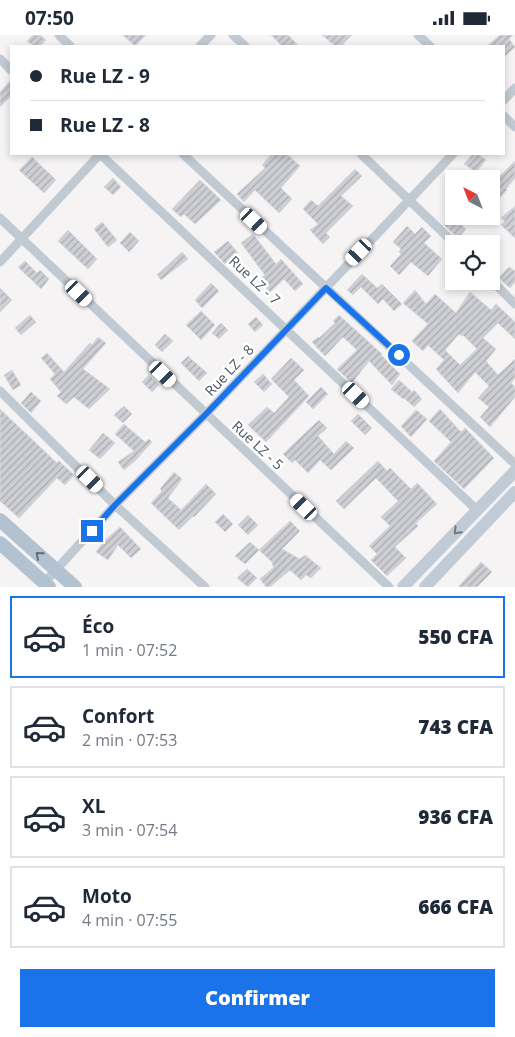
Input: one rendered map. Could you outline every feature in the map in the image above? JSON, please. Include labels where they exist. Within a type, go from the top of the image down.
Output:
[{"type":"main road","points":[[403,587],[515,471]]},
{"type":"main road","points":[[425,587],[515,492]]},
{"type":"main road","points":[[0,521],[76,587]]},
{"type":"main road","points":[[0,543],[47,585]]},
{"type":"street","points":[[58,35],[69,45]]},
{"type":"street","points":[[201,45],[211,35]]},
{"type":"street","points":[[232,35],[244,45]]},
{"type":"street","points":[[420,36],[429,45]]},
{"type":"street","points":[[0,59],[10,69]]},
{"type":"street","points":[[505,99],[515,88]]},
{"type":"street","points":[[505,117],[515,127]]},
{"type":"street","points":[[0,262],[99,155]]},
{"type":"street","name":"Rue LZ - 7","points":[[101,155],[477,510]]},
{"type":"street","points":[[184,155],[515,464]]},
{"type":"street","points":[[362,155],[446,235]]},
{"type":"street","name":"Rue LZ - 8","points":[[47,585],[56,570],[115,505],[206,414],[452,155]]},
{"type":"street","name":"Rue LZ - 5","points":[[0,218],[389,587]]},
{"type":"street","points":[[500,289],[515,304]]},
{"type":"street","points":[[0,391],[115,505],[205,587]]},
{"type":"building","points":[[33,35],[40,35],[46,40],[41,45],[33,45],[27,41]]},
{"type":"building","points":[[123,35],[146,35],[136,45]]},
{"type":"building","points":[[271,35],[288,35],[298,45],[281,45]]},
{"type":"building","points":[[322,35],[352,35],[342,45],[334,45]]},
{"type":"building","points":[[500,35],[513,35],[509,39],[515,47],[505,56],[505,45],[488,45]]},
{"type":"building","points":[[10,81],[10,97],[0,107],[0,92]]},
{"type":"building","points":[[271,155],[288,155],[300,166],[281,188],[292,199],[279,213],[255,190],[244,202],[237,194],[265,168],[262,165]]},
{"type":"building","points":[[472,155],[479,155],[486,160],[478,170],[473,170],[464,164]]},
{"type":"building","points":[[32,157],[56,180],[44,193],[19,170]]},
{"type":"building","points":[[515,161],[515,178],[500,197],[500,176]]},
{"type":"building","points":[[355,169],[362,176],[341,196],[353,206],[326,233],[330,237],[323,244],[310,230],[318,224],[303,209],[311,200],[318,206]]},
{"type":"building","points":[[113,178],[121,187],[113,195],[104,187]]},
{"type":"building","points":[[200,180],[221,200],[195,224],[184,214],[181,217],[172,209]]},
{"type":"building","points":[[515,206],[515,238],[501,225],[505,221],[501,218]]},
{"type":"building","points":[[102,222],[117,240],[108,247],[94,229]]},
{"type":"building","points":[[444,225],[462,225],[466,229],[461,235],[455,235]]},
{"type":"building","points":[[407,226],[415,234],[422,227],[431,236],[424,243],[442,259],[428,276],[411,262],[399,275],[390,266],[401,254],[399,252],[401,249],[393,242]]},
{"type":"building","points":[[68,230],[97,259],[88,269],[58,241]]},
{"type":"building","points":[[130,232],[139,241],[129,252],[120,243]]},
{"type":"building","points":[[253,234],[276,264],[281,259],[303,284],[295,291],[284,279],[270,292],[259,280],[265,275],[241,243]]},
{"type":"building","points":[[228,241],[238,253],[225,264],[214,252]]},
{"type":"building","points":[[182,252],[188,259],[161,280],[157,275]]},
{"type":"building","points":[[25,261],[37,273],[40,270],[49,279],[41,289],[18,267]]},
{"type":"building","points":[[509,267],[515,271],[515,282],[510,288],[500,277]]},
{"type":"building","points":[[362,274],[377,288],[382,284],[402,304],[394,311],[383,299],[378,304],[361,287],[353,295],[347,290]]},
{"type":"building","points":[[211,283],[219,291],[202,308],[195,300]]},
{"type":"building","points":[[0,288],[12,300],[0,312]]},
{"type":"building","points":[[415,290],[426,304],[435,294],[456,313],[470,292],[491,310],[496,304],[515,322],[515,339],[498,323],[483,338],[496,349],[486,361],[498,375],[515,359],[515,378],[511,383],[515,387],[515,397],[490,427],[480,417],[489,407],[478,398],[489,386],[475,372],[458,393],[436,369],[444,360],[428,345],[423,351],[412,341],[428,324],[403,303]],"holes":[[[459,334],[477,349],[460,365],[445,350]]]},
{"type":"building","points":[[201,311],[215,325],[201,340],[186,325]]},
{"type":"building","points":[[30,315],[36,322],[21,335],[15,328]]},
{"type":"building","points":[[339,315],[382,354],[400,374],[392,385],[369,361],[352,383],[337,369],[357,350],[343,337],[325,356],[312,342],[335,323],[333,321]]},
{"type":"building","points":[[256,317],[263,325],[255,332],[248,324]]},
{"type":"building","points":[[221,323],[228,330],[219,339],[212,333]]},
{"type":"building","points":[[165,334],[173,341],[162,352],[155,345]]},
{"type":"building","points":[[98,337],[106,343],[83,369],[110,389],[89,409],[74,397],[66,404],[57,396],[61,392],[50,379],[55,374],[41,358],[47,353],[64,372],[90,343],[92,345]]},
{"type":"building","points":[[188,356],[207,373],[199,381],[181,363]]},
{"type":"building","points":[[291,358],[304,370],[294,380],[309,396],[266,442],[248,425],[267,407],[274,413],[289,397],[271,379]]},
{"type":"building","points":[[12,370],[21,385],[13,390],[4,375]]},
{"type":"building","points":[[263,374],[272,384],[264,392],[254,382]]},
{"type":"building","points":[[149,375],[159,385],[152,392],[142,382]]},
{"type":"building","points":[[399,380],[412,392],[414,390],[422,399],[414,407],[391,389]]},
{"type":"building","points":[[321,387],[328,394],[313,409],[306,402]]},
{"type":"building","points":[[31,392],[41,401],[31,413],[21,403]]},
{"type":"building","points":[[124,406],[132,414],[123,423],[114,415]]},
{"type":"building","points":[[0,409],[57,463],[59,461],[74,475],[65,485],[57,478],[19,518],[0,501]]},
{"type":"building","points":[[440,409],[461,432],[465,428],[494,458],[464,489],[434,461],[451,442],[429,421]]},
{"type":"building","points":[[416,410],[427,419],[411,437],[401,426]]},
{"type":"building","points":[[358,414],[372,428],[365,435],[351,421]]},
{"type":"building","points":[[319,420],[327,428],[318,436],[334,454],[346,441],[354,448],[331,470],[320,460],[308,473],[295,460],[292,463],[283,454]]},
{"type":"building","points":[[124,424],[145,442],[149,439],[152,442],[124,470],[118,462],[134,451],[115,434]]},
{"type":"building","points":[[103,433],[115,443],[100,459],[89,450]]},
{"type":"building","points":[[378,461],[387,471],[390,468],[411,489],[417,483],[437,504],[416,523],[418,526],[395,547],[406,558],[387,576],[371,560],[377,554],[369,546],[390,526],[381,517],[398,501],[376,478],[344,509],[336,501]]},
{"type":"building","points":[[174,472],[182,479],[168,498],[181,510],[206,484],[216,494],[179,530],[151,503],[162,491],[160,489]]},
{"type":"building","points":[[223,514],[233,524],[225,532],[215,522]]},
{"type":"building","points":[[248,515],[258,525],[248,535],[238,525]]},
{"type":"building","points":[[290,521],[300,531],[282,549],[300,559],[305,555],[321,568],[311,578],[306,575],[301,580],[290,570],[270,587],[266,587],[260,579],[274,567],[273,563],[259,550]]},
{"type":"building","points":[[120,527],[141,549],[131,558],[118,545],[108,560],[96,552],[103,542]]},
{"type":"building","points":[[250,542],[259,550],[245,564],[235,556]]},
{"type":"building","points":[[481,562],[492,572],[477,587],[458,587]]},
{"type":"building","points":[[247,569],[257,578],[248,587],[237,578]]},
{"type":"route","points":[[92,531],[326,288],[399,355]]}]
